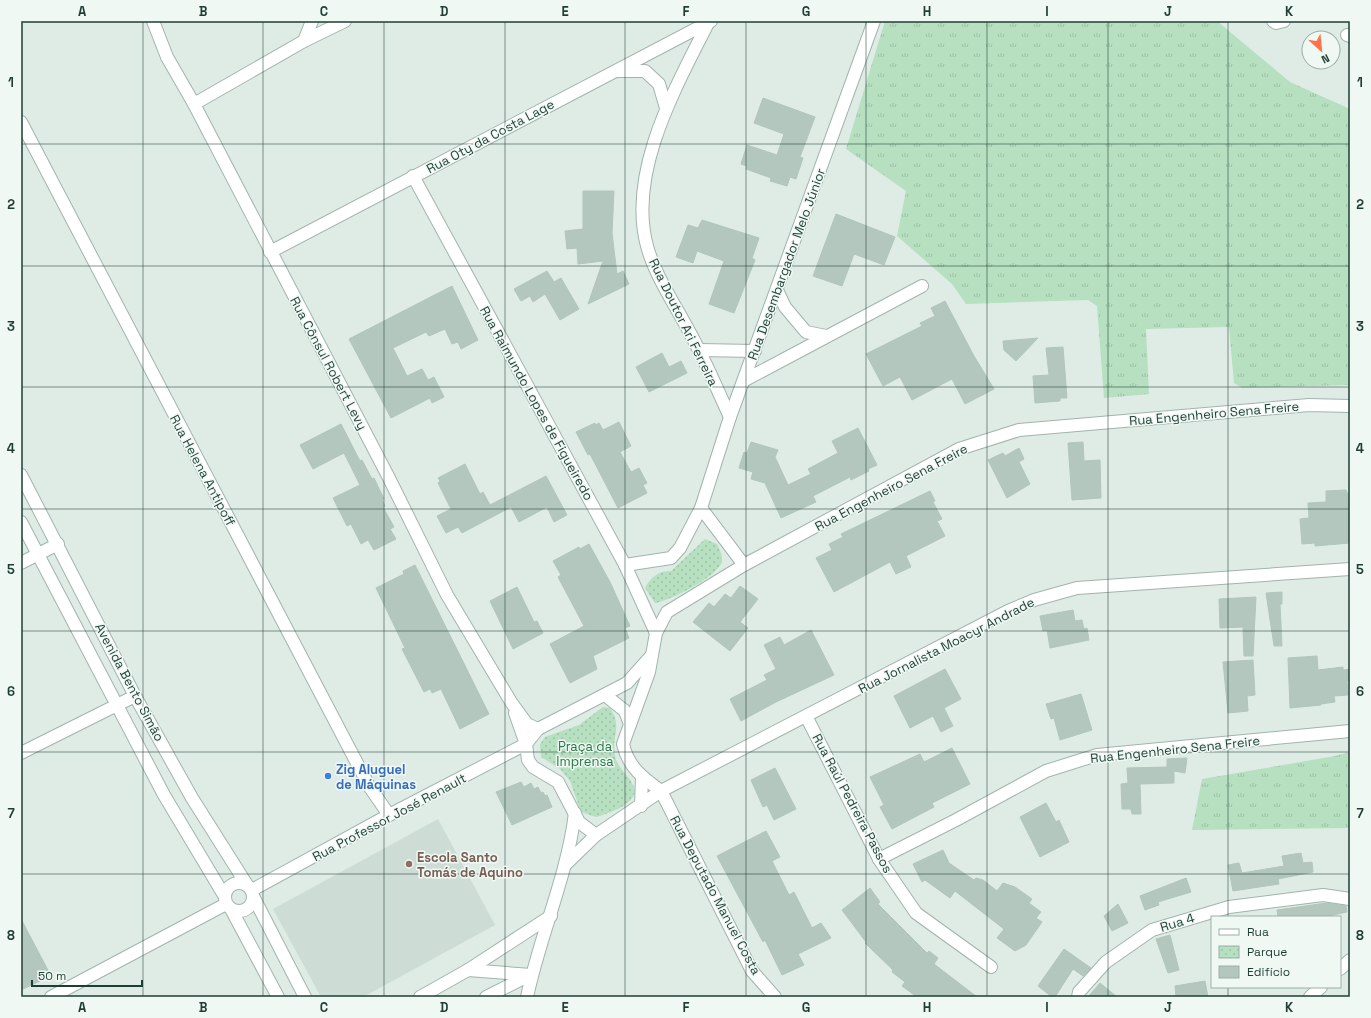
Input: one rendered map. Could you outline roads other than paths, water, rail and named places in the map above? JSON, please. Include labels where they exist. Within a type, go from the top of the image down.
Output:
[{"type":"street","name":"Rua Cônsul Robert Levy","points":[[153,21],[167,58],[194,104],[389,478],[447,595],[511,702],[527,724],[538,729]]},
{"type":"street","points":[[304,41],[312,21]]},
{"type":"street","points":[[194,104],[304,41],[345,21]]},
{"type":"street","name":"Rua Desembargador Melo Júnior","points":[[625,565],[672,558],[680,548],[701,508],[730,418],[874,21]]},
{"type":"street","points":[[1274,21],[1276,23],[1284,21]]},
{"type":"street","name":"Rua Oty da Costa Lage","points":[[270,252],[709,22]]},
{"type":"street","name":"Rua Doutor Ari Ferreira","points":[[709,22],[666,108],[644,180],[642,212],[647,246],[664,285],[699,350],[730,418]]},
{"type":"street","points":[[615,70],[645,71],[659,84],[666,108]]},
{"type":"street","name":"Rua Helena Antipoff","points":[[21,122],[369,786],[389,815]]},
{"type":"street","name":"Rua Raimundo Lopes de Figueiredo","points":[[413,176],[625,565],[656,633]]},
{"type":"street","points":[[745,380],[922,286]]},
{"type":"street","points":[[777,290],[785,307],[806,332],[826,336]]},
{"type":"street","points":[[699,350],[755,351]]},
{"type":"street","name":"Rua Engenheiro Sena Freire","points":[[656,633],[668,612],[744,565],[960,449],[1019,430],[1309,405],[1350,406]]},
{"type":"street","name":"Avenida Bento Simão","points":[[21,475],[136,696],[192,798],[251,891],[305,997]]},
{"type":"street","points":[[701,508],[744,565]]},
{"type":"street","name":"Avenida Bento Simão","points":[[21,522],[118,704],[164,795],[227,903],[278,997]]},
{"type":"street","points":[[21,563],[58,544]]},
{"type":"street","name":"Rua Jornalista Moacyr Andrade","points":[[661,791],[1008,611],[1034,600],[1077,588],[1350,569]]},
{"type":"street","points":[[565,865],[596,835],[641,806],[661,791],[642,778],[626,756],[623,744],[649,672],[656,633]]},
{"type":"street","points":[[596,835],[579,822],[558,782],[533,767],[528,760],[526,744],[538,729],[628,683],[652,655]]},
{"type":"street","points":[[605,695],[625,711],[630,724]]},
{"type":"street","points":[[21,753],[136,696]]},
{"type":"street","name":"Rua Cônsul Robert Levy","points":[[511,702],[526,744]]},
{"type":"street","name":"Rua Raúl Pedreira Passos","points":[[806,716],[879,859],[916,913],[991,967]]},
{"type":"street","name":"Rua Engenheiro Sena Freire","points":[[879,859],[956,820],[1046,771],[1097,755],[1350,731]]},
{"type":"street","name":"Rua Professor José Renault","points":[[251,891],[389,815],[526,744]]},
{"type":"street","points":[[641,806],[642,778]]},
{"type":"street","name":"Rua Deputado Manuel Costa","points":[[661,791],[752,971],[775,997]]},
{"type":"street","points":[[527,997],[532,974],[551,916],[565,865],[572,836],[575,813]]},
{"type":"street","points":[[240,883],[251,891],[251,905],[246,910],[238,912],[227,903],[227,889],[232,884],[240,883]]},
{"type":"street","name":"Rua 4","points":[[1078,997],[1079,992],[1106,962],[1152,930],[1229,906],[1323,895],[1350,900]]},
{"type":"street","points":[[51,997],[227,903]]},
{"type":"street","points":[[420,997],[468,970],[551,916]]},
{"type":"street","points":[[1341,968],[1350,960]]},
{"type":"street","points":[[468,970],[532,974]]},
{"type":"street","points":[[486,997],[532,974]]},
{"type":"street","points":[[1310,997],[1320,988]]},
{"type":"place","name":"Zig Aluguel de Máquinas","points":[[328,776]]},
{"type":"place","name":"Escola Santo Tomás de Aquino","points":[[409,864]]},
{"type":"park label","name":"Praça da Imprensa","points":[[585,754]]}]
